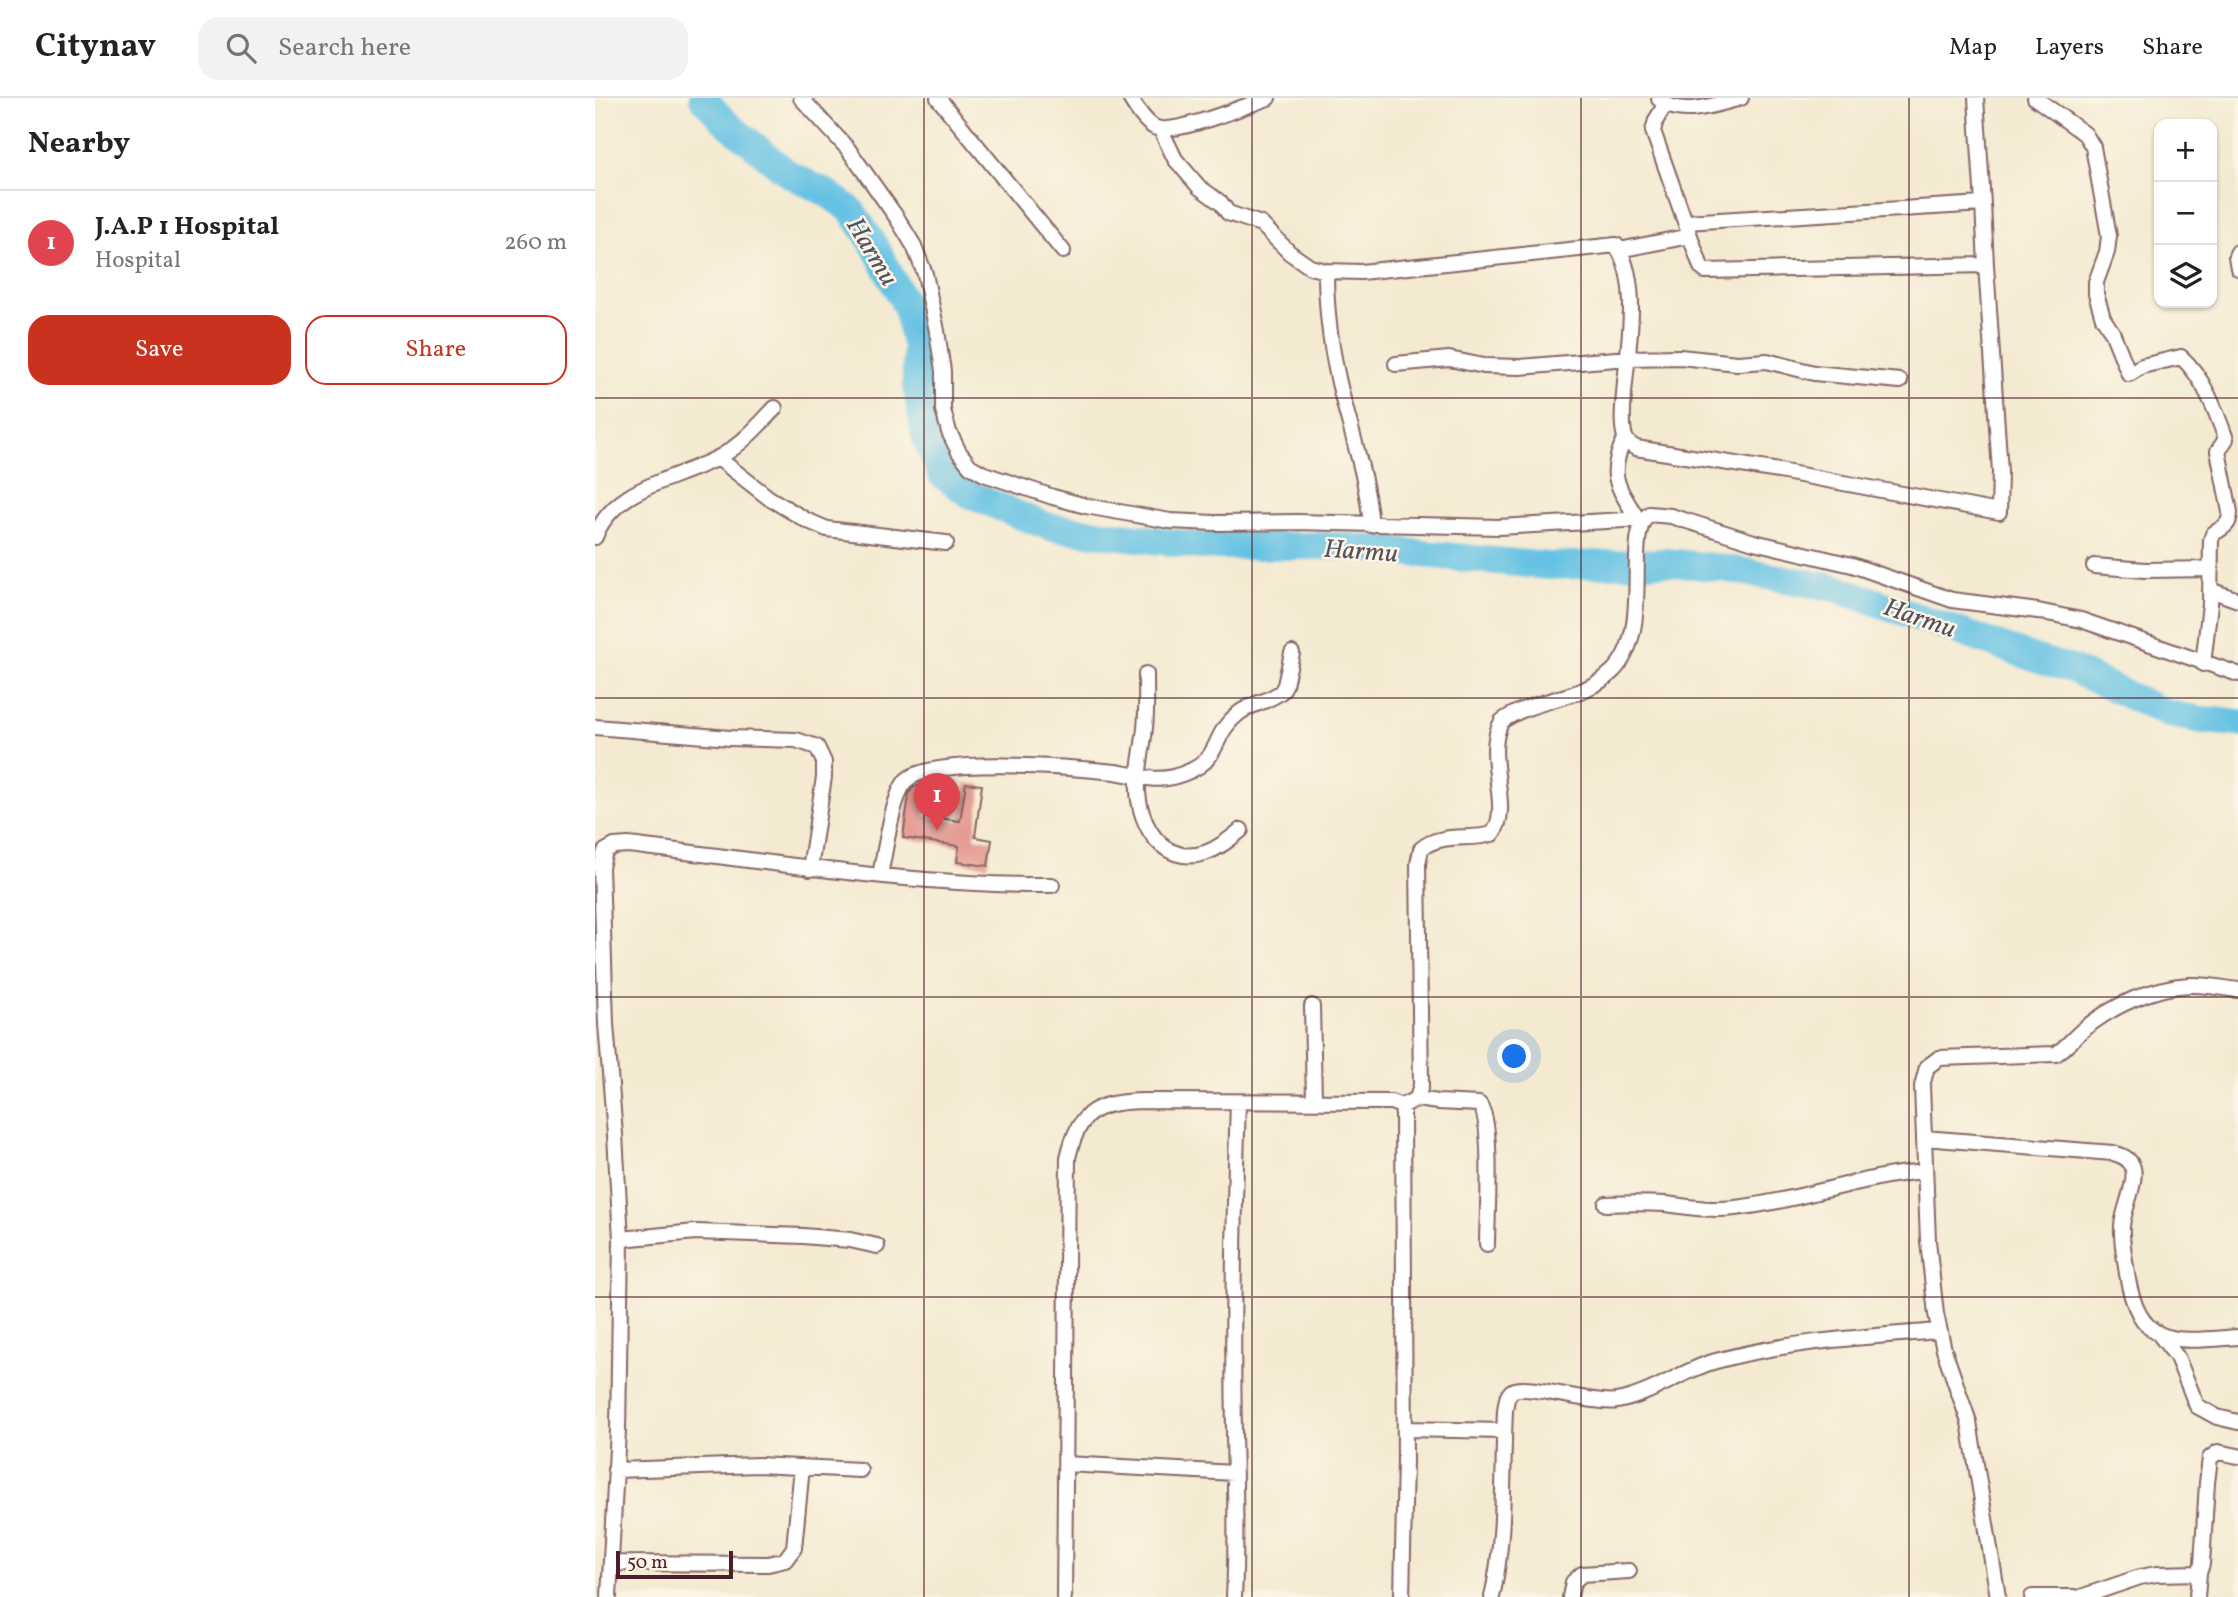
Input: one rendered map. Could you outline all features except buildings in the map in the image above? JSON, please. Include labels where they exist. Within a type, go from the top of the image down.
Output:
[{"type":"street","points":[[801,98],[848,149],[914,246],[931,298],[941,352],[943,410],[949,432],[970,466],[984,474],[1053,497],[1170,521],[1535,526],[1640,519],[1649,514],[1671,516],[1753,542],[1852,565],[1952,600],[2038,611],[2081,620],[2238,674]]},
{"type":"street","points":[[939,98],[1063,251]]},
{"type":"street","points":[[1130,98],[1143,117],[1161,130],[1182,127],[1268,98]]},
{"type":"street","points":[[1741,98],[1689,108],[1674,108],[1662,101],[1655,120],[1653,131],[1701,267],[1705,271],[1986,265]]},
{"type":"street","points":[[1625,438],[1631,445],[1642,450],[1779,471],[1999,512],[2000,472],[1976,98]]},
{"type":"street","points":[[2035,98],[2085,134],[2093,147],[2109,236],[2107,252],[2096,282],[2096,294],[2104,322],[2114,335],[2129,374],[2142,366],[2181,356],[2190,365],[2218,416],[2226,439],[2218,451],[2230,521],[2227,526],[2213,534],[2210,549],[2210,590],[2203,664]]},
{"type":"street","points":[[1161,130],[1175,159],[1199,187],[1217,199],[1228,213],[1261,224],[1310,267],[1326,271],[1361,272],[1610,244],[1616,245],[1619,250],[1630,295],[1624,404],[1625,438],[1614,480],[1640,519],[1637,538],[1638,598],[1625,656],[1612,671],[1582,691],[1526,708],[1502,721],[1494,740],[1500,821],[1492,834],[1437,840],[1421,849],[1418,864],[1421,1085],[1417,1099]]},
{"type":"street","points":[[1619,250],[1688,229],[1983,204]]},
{"type":"street","points":[[2238,252],[2238,268]]},
{"type":"street","points":[[1326,271],[1330,334],[1361,463],[1370,524]]},
{"type":"street","points":[[1396,364],[1449,359],[1484,366],[1520,367],[1628,358],[1679,357],[1737,362],[1767,361],[1814,373],[1900,381]]},
{"type":"street","points":[[595,537],[605,519],[631,495],[718,458],[743,441],[775,408]]},
{"type":"street","points":[[718,458],[769,498],[827,529],[946,543]]},
{"type":"street","points":[[2094,566],[2145,570],[2211,569]]},
{"type":"street","points":[[2210,590],[2238,600]]},
{"type":"street","points":[[880,875],[901,790],[905,782],[916,774],[947,766],[967,765],[1091,770],[1159,780],[1188,773],[1210,758],[1226,726],[1233,719],[1251,706],[1282,691],[1292,653]]},
{"type":"street","points":[[1146,674],[1146,724],[1138,793],[1144,818],[1156,841],[1169,852],[1202,854],[1241,831]]},
{"type":"street","points":[[595,727],[730,738],[796,740],[817,747],[824,762],[824,777],[810,869]]},
{"type":"street","points":[[609,1597],[619,1403],[621,1239],[606,1024],[602,848],[628,845],[810,869],[983,885],[1052,885]]},
{"type":"street","points":[[1998,1597],[1969,1423],[1939,1331],[1931,1285],[1922,1086],[1927,1067],[1938,1058],[2056,1054],[2084,1029],[2135,999],[2158,990],[2195,985],[2238,990]]},
{"type":"street","points":[[1312,1006],[1314,1101]]},
{"type":"street","points":[[1064,1597],[1066,1196],[1068,1158],[1077,1130],[1086,1116],[1111,1102],[1314,1101],[1391,1102],[1401,1105],[1417,1099],[1479,1104],[1485,1111],[1488,1163],[1487,1244]]},
{"type":"street","points":[[1234,1597],[1238,1102]]},
{"type":"street","points":[[1401,1105],[1405,1429],[1402,1597]]},
{"type":"street","points":[[1924,1138],[2124,1156],[2133,1169],[2122,1226],[2130,1295],[2141,1320],[2159,1334],[2177,1357],[2197,1406],[2217,1417],[2238,1422]]},
{"type":"street","points":[[1606,1203],[1656,1203],[1708,1210],[1733,1209],[1875,1178],[1926,1171]]},
{"type":"street","points":[[621,1239],[696,1232],[803,1236],[850,1240],[877,1246]]},
{"type":"street","points":[[1492,1597],[1503,1510],[1504,1431],[1508,1395],[1518,1388],[1609,1402],[1641,1394],[1703,1364],[1756,1352],[1835,1340],[1939,1331]]},
{"type":"street","points":[[2159,1334],[2193,1340],[2238,1337]]},
{"type":"street","points":[[1405,1429],[1504,1431]]},
{"type":"street","points":[[2197,1597],[2210,1458],[2218,1452],[2238,1456]]},
{"type":"street","points":[[1066,1464],[1235,1473]]},
{"type":"street","points":[[615,1469],[758,1465],[860,1470]]},
{"type":"street","points":[[611,1563],[768,1564],[785,1560],[794,1548],[802,1467]]},
{"type":"street","points":[[1570,1597],[1573,1582],[1582,1574],[1629,1571]]},
{"type":"street","points":[[2081,1597],[2140,1577],[2199,1573]]},
{"type":"street","points":[[2032,1597],[2074,1597]]},
{"type":"waterway","name":"Harmu","points":[[703,98],[724,121],[789,174],[825,192],[851,210],[875,246],[906,306],[916,347],[916,385],[926,439],[942,475],[969,494],[1021,516],[1050,527],[1201,546],[1341,546],[1548,566],[1665,562],[1722,568],[1836,588],[2072,669],[2168,714],[2238,723]]},
{"type":"place","name":"J.A.P 1 Hospital","points":[[937,831]]}]
